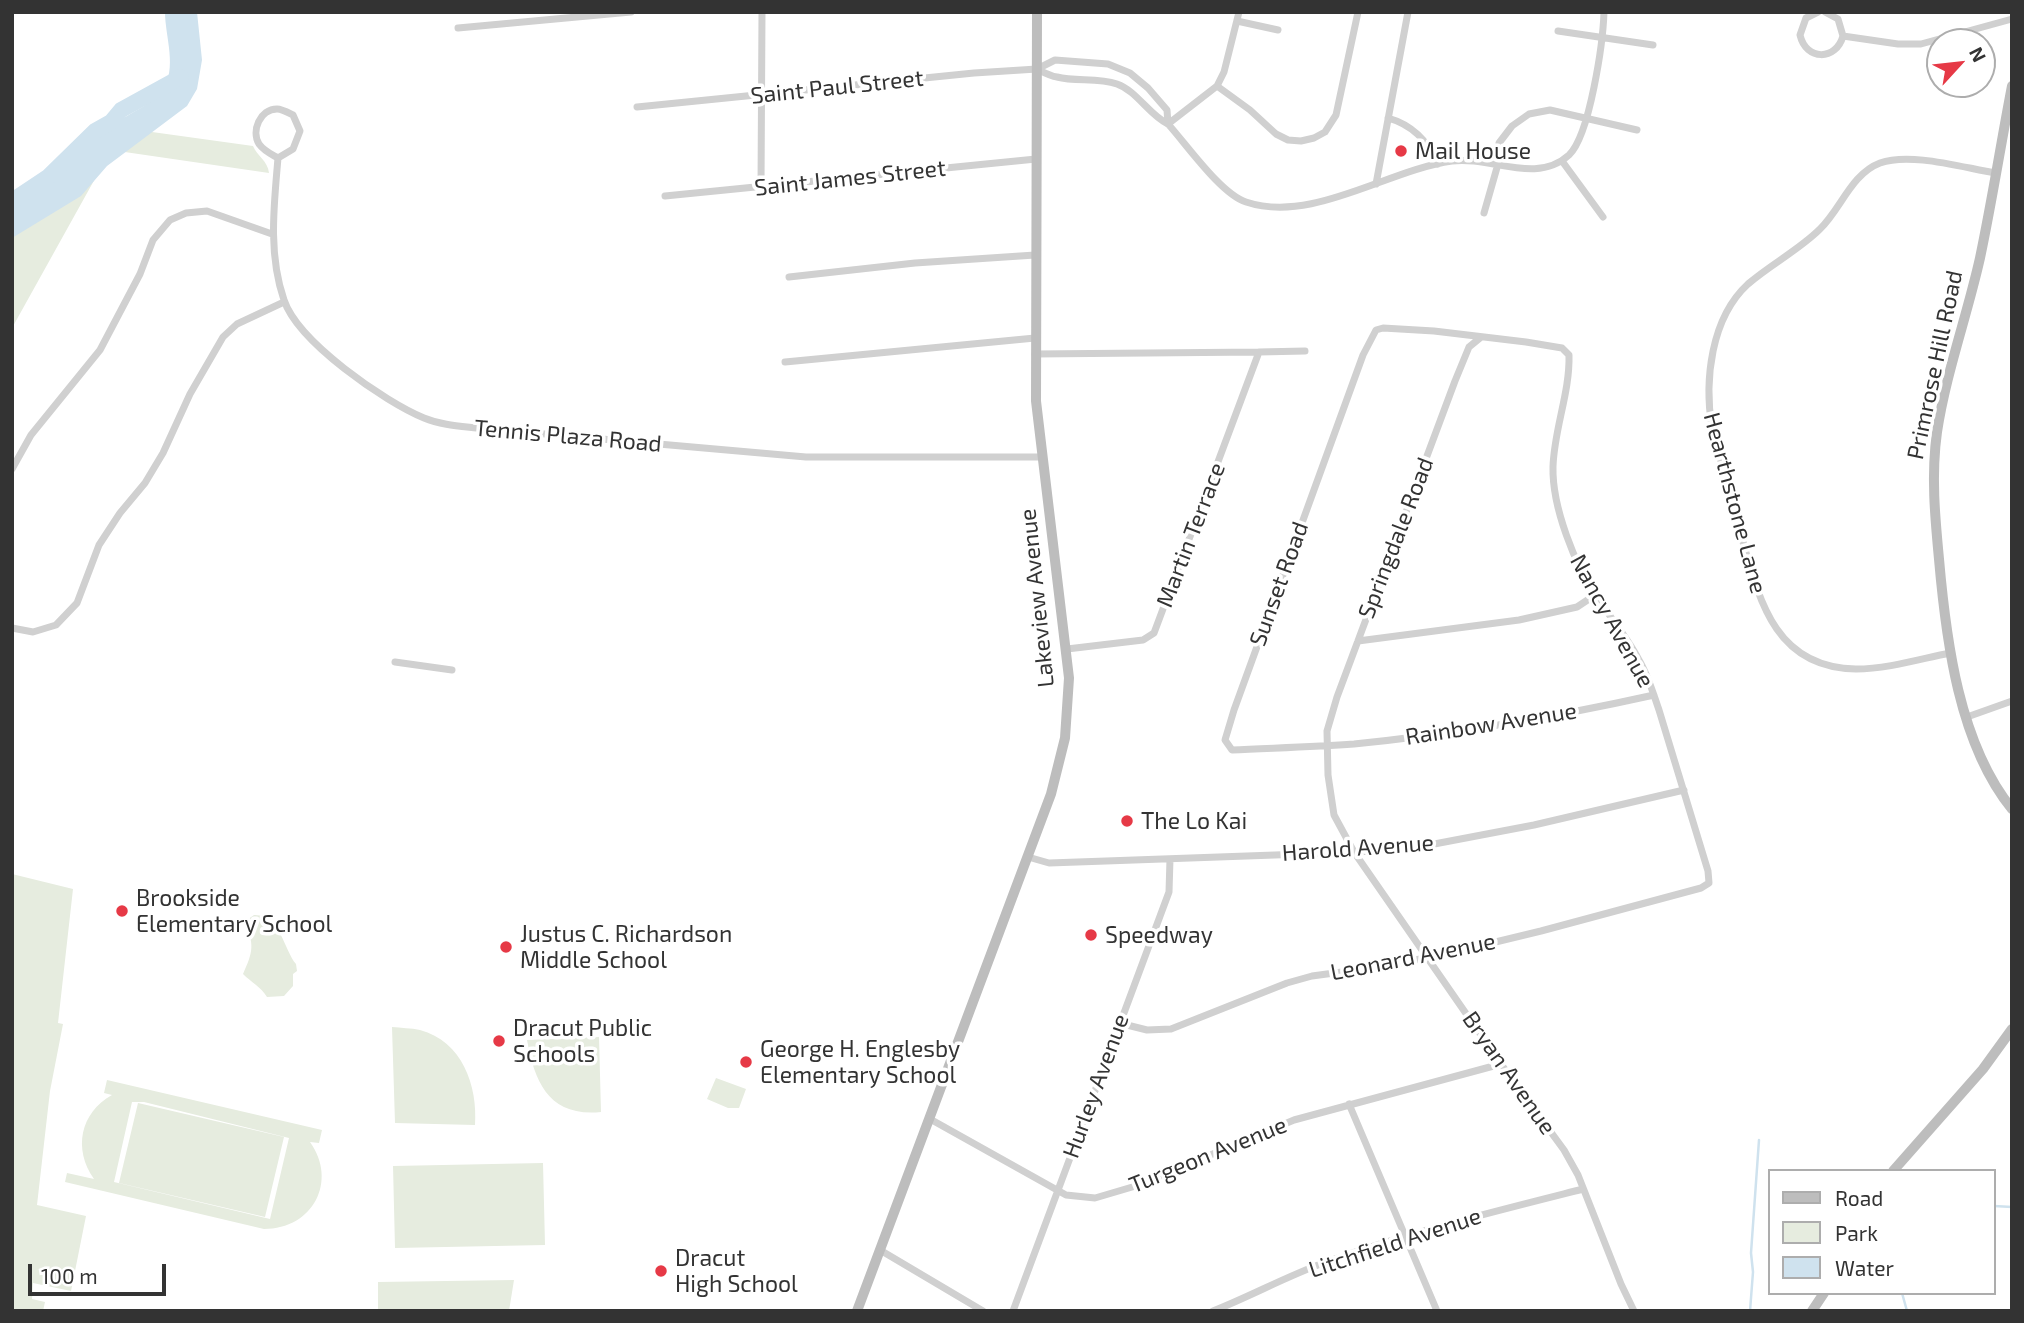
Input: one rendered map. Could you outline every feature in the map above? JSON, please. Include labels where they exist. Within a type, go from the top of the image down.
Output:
[{"type":"main road","name":"Lakeview Avenue","points":[[857,1311],[1028,857],[1061,758],[1069,700],[1067,649],[1041,457],[1035,354],[1037,12]]},
{"type":"main road","name":"Primrose Hill Road","points":[[2012,86],[1979,259],[1937,431],[1933,474],[1950,653],[1967,716],[1989,777],[2012,809]]},
{"type":"main road","points":[[1895,1169],[1983,1069],[2012,1029]]},
{"type":"main road","points":[[1812,1311],[1823,1295]]},
{"type":"street","points":[[458,28],[631,12]]},
{"type":"street","points":[[761,187],[762,12]]},
{"type":"street","points":[[1217,86],[1282,137],[1301,141],[1320,135],[1336,116],[1358,12]]},
{"type":"street","points":[[1376,184],[1408,12]]},
{"type":"street","points":[[1037,69],[1058,78],[1090,79],[1118,84],[1137,98],[1157,119],[1168,124],[1225,189],[1244,201],[1268,207],[1292,206],[1325,200],[1438,164],[1464,161],[1536,170],[1546,169],[1562,161],[1576,146],[1586,119],[1602,38],[1604,12]]},
{"type":"street","points":[[1818,12],[1806,18],[1801,29],[1801,41],[1807,49],[1819,55],[1829,54],[1840,46],[1843,36],[1838,19],[1825,12]]},
{"type":"street","points":[[1168,124],[1217,86],[1226,64],[1238,16],[1278,30]]},
{"type":"street","points":[[1843,36],[1898,44],[1922,44],[2012,19]]},
{"type":"street","points":[[1558,31],[1653,45]]},
{"type":"street","points":[[1037,69],[1055,60],[1083,61],[1108,64],[1130,73],[1148,88],[1167,110],[1168,124]]},
{"type":"street","name":"Saint Paul Street","points":[[637,107],[1037,69]]},
{"type":"street","points":[[278,109],[293,115],[300,131],[293,149],[278,158],[264,150],[257,141],[257,125],[264,113],[278,109]]},
{"type":"street","points":[[1484,213],[1499,164],[1499,143],[1512,126],[1529,114],[1550,110],[1637,130]]},
{"type":"street","points":[[1388,118],[1399,121],[1416,132],[1429,147],[1438,164]]},
{"type":"street","name":"Tennis Plaza Road","points":[[278,158],[272,234],[284,302],[301,328],[334,359],[393,402],[425,418],[444,424],[806,457],[1041,457]]},
{"type":"street","name":"Saint James Street","points":[[665,196],[1036,159]]},
{"type":"street","name":"Hearthstone Lane","points":[[1950,653],[1887,666],[1854,669],[1830,665],[1807,656],[1781,635],[1763,608],[1750,567],[1712,428],[1709,380],[1718,332],[1727,309],[1735,298],[1755,279],[1820,230],[1857,180],[1868,171],[1878,164],[1903,159],[1996,173]]},
{"type":"street","points":[[1562,161],[1603,217]]},
{"type":"street","points":[[12,469],[31,435],[100,350],[140,274],[153,240],[170,220],[186,213],[207,211],[272,234]]},
{"type":"street","points":[[789,277],[915,263],[1035,255]]},
{"type":"street","points":[[12,628],[33,632],[56,625],[77,603],[99,545],[120,513],[145,483],[163,453],[190,394],[223,337],[237,324],[284,302]]},
{"type":"street","name":"Sunset Road","points":[[1327,745],[1232,750],[1225,740],[1254,651],[1363,355],[1377,330],[1383,328],[1434,331],[1480,338]]},
{"type":"street","points":[[785,362],[1035,338]]},
{"type":"street","name":"Nancy Avenue","points":[[1480,338],[1562,348],[1569,355],[1570,371],[1553,467],[1557,501],[1573,554],[1595,595],[1639,660],[1654,695],[1708,871],[1709,883]]},
{"type":"street","name":"Springdale Road","points":[[1354,852],[1335,815],[1328,775],[1327,731],[1455,381],[1469,347],[1480,338]]},
{"type":"street","points":[[1035,354],[1305,351]]},
{"type":"street","name":"Martin Terrace","points":[[1067,649],[1143,640],[1154,633],[1259,352]]},
{"type":"street","points":[[1358,641],[1518,620],[1577,607],[1595,595]]},
{"type":"street","points":[[395,662],[452,670]]},
{"type":"street","name":"Rainbow Avenue","points":[[1327,745],[1414,737],[1494,725],[1654,695]]},
{"type":"street","points":[[1967,716],[2012,701]]},
{"type":"street","name":"Harold Avenue","points":[[1028,857],[1049,863],[1354,852],[1429,845],[1534,825],[1684,790]]},
{"type":"street","name":"Bryan Avenue","points":[[1354,852],[1564,1150],[1634,1311]]},
{"type":"street","name":"Hurley Avenue","points":[[1013,1311],[1169,892],[1170,859]]},
{"type":"street","name":"Leonard Avenue","points":[[1119,1023],[1147,1030],[1171,1029],[1287,983],[1312,976],[1379,967],[1541,931],[1701,888],[1709,883]]},
{"type":"street","name":"Turgeon Avenue","points":[[930,1119],[1073,1197],[1103,1196],[1139,1185],[1294,1120],[1501,1064]]},
{"type":"street","points":[[1349,1104],[1437,1311]]},
{"type":"street","name":"Litchfield Avenue","points":[[1213,1311],[1323,1263],[1405,1236],[1583,1189]]},
{"type":"street","points":[[880,1250],[983,1311]]},
{"type":"green space","points":[[116,127],[253,146],[267,165],[269,173],[111,150],[12,328],[12,217]]},
{"type":"green space","points":[[12,874],[73,889],[58,1023],[63,1024],[50,1091],[37,1205],[86,1216],[71,1291],[33,1283],[32,1299],[45,1302],[43,1311],[12,1311]]},
{"type":"green space","points":[[254,915],[263,916],[276,926],[296,964],[293,986],[284,996],[267,997],[243,974],[251,948],[250,936],[244,922]]},
{"type":"green space","points":[[392,1027],[420,1030],[435,1036],[457,1055],[474,1095],[475,1125],[395,1123]]},
{"type":"green space","points":[[599,1037],[601,1112],[569,1109],[557,1103],[540,1083],[527,1040]]},
{"type":"green space","points":[[716,1078],[746,1089],[739,1108],[728,1108],[707,1099]]},
{"type":"green space","points":[[107,1080],[322,1130],[319,1143],[310,1142],[322,1172],[321,1187],[316,1200],[296,1221],[281,1227],[264,1229],[65,1182],[67,1173],[94,1179],[83,1156],[83,1132],[93,1112],[112,1095],[104,1093]],"holes":[[[132,1102],[144,1102],[289,1138],[270,1219],[114,1182]]]},
{"type":"green space","points":[[138,1103],[284,1137],[265,1217],[119,1183]]},
{"type":"green space","points":[[543,1163],[545,1245],[395,1248],[393,1166]]},
{"type":"green space","points":[[514,1280],[509,1311],[378,1311],[378,1282]]},
{"type":"water","points":[[165,12],[197,12],[202,60],[197,89],[187,106],[107,166],[81,196],[12,238],[12,205],[24,197],[56,165],[103,131],[152,101],[162,91],[167,82],[170,62]]},
{"type":"waterway","points":[[12,201],[48,177],[95,131],[111,122],[121,110],[181,77]]},
{"type":"waterway","points":[[1750,1311],[1759,1140]]},
{"type":"waterway","points":[[1996,1206],[2012,1207]]},
{"type":"waterway","points":[[1903,1295],[1907,1311]]},
{"type":"place","name":"Mail House","points":[[1401,151]]},
{"type":"place","name":"The Lo Kai","points":[[1127,821]]},
{"type":"place","name":"Brookside Elementary School","points":[[122,911]]},
{"type":"place","name":"Speedway","points":[[1091,935]]},
{"type":"place","name":"Justus C. Richardson Middle School","points":[[506,947]]},
{"type":"place","name":"Dracut Public Schools","points":[[499,1041]]},
{"type":"place","name":"George H. Englesby Elementary School","points":[[746,1062]]},
{"type":"place","name":"Dracut High School","points":[[661,1271]]}]
